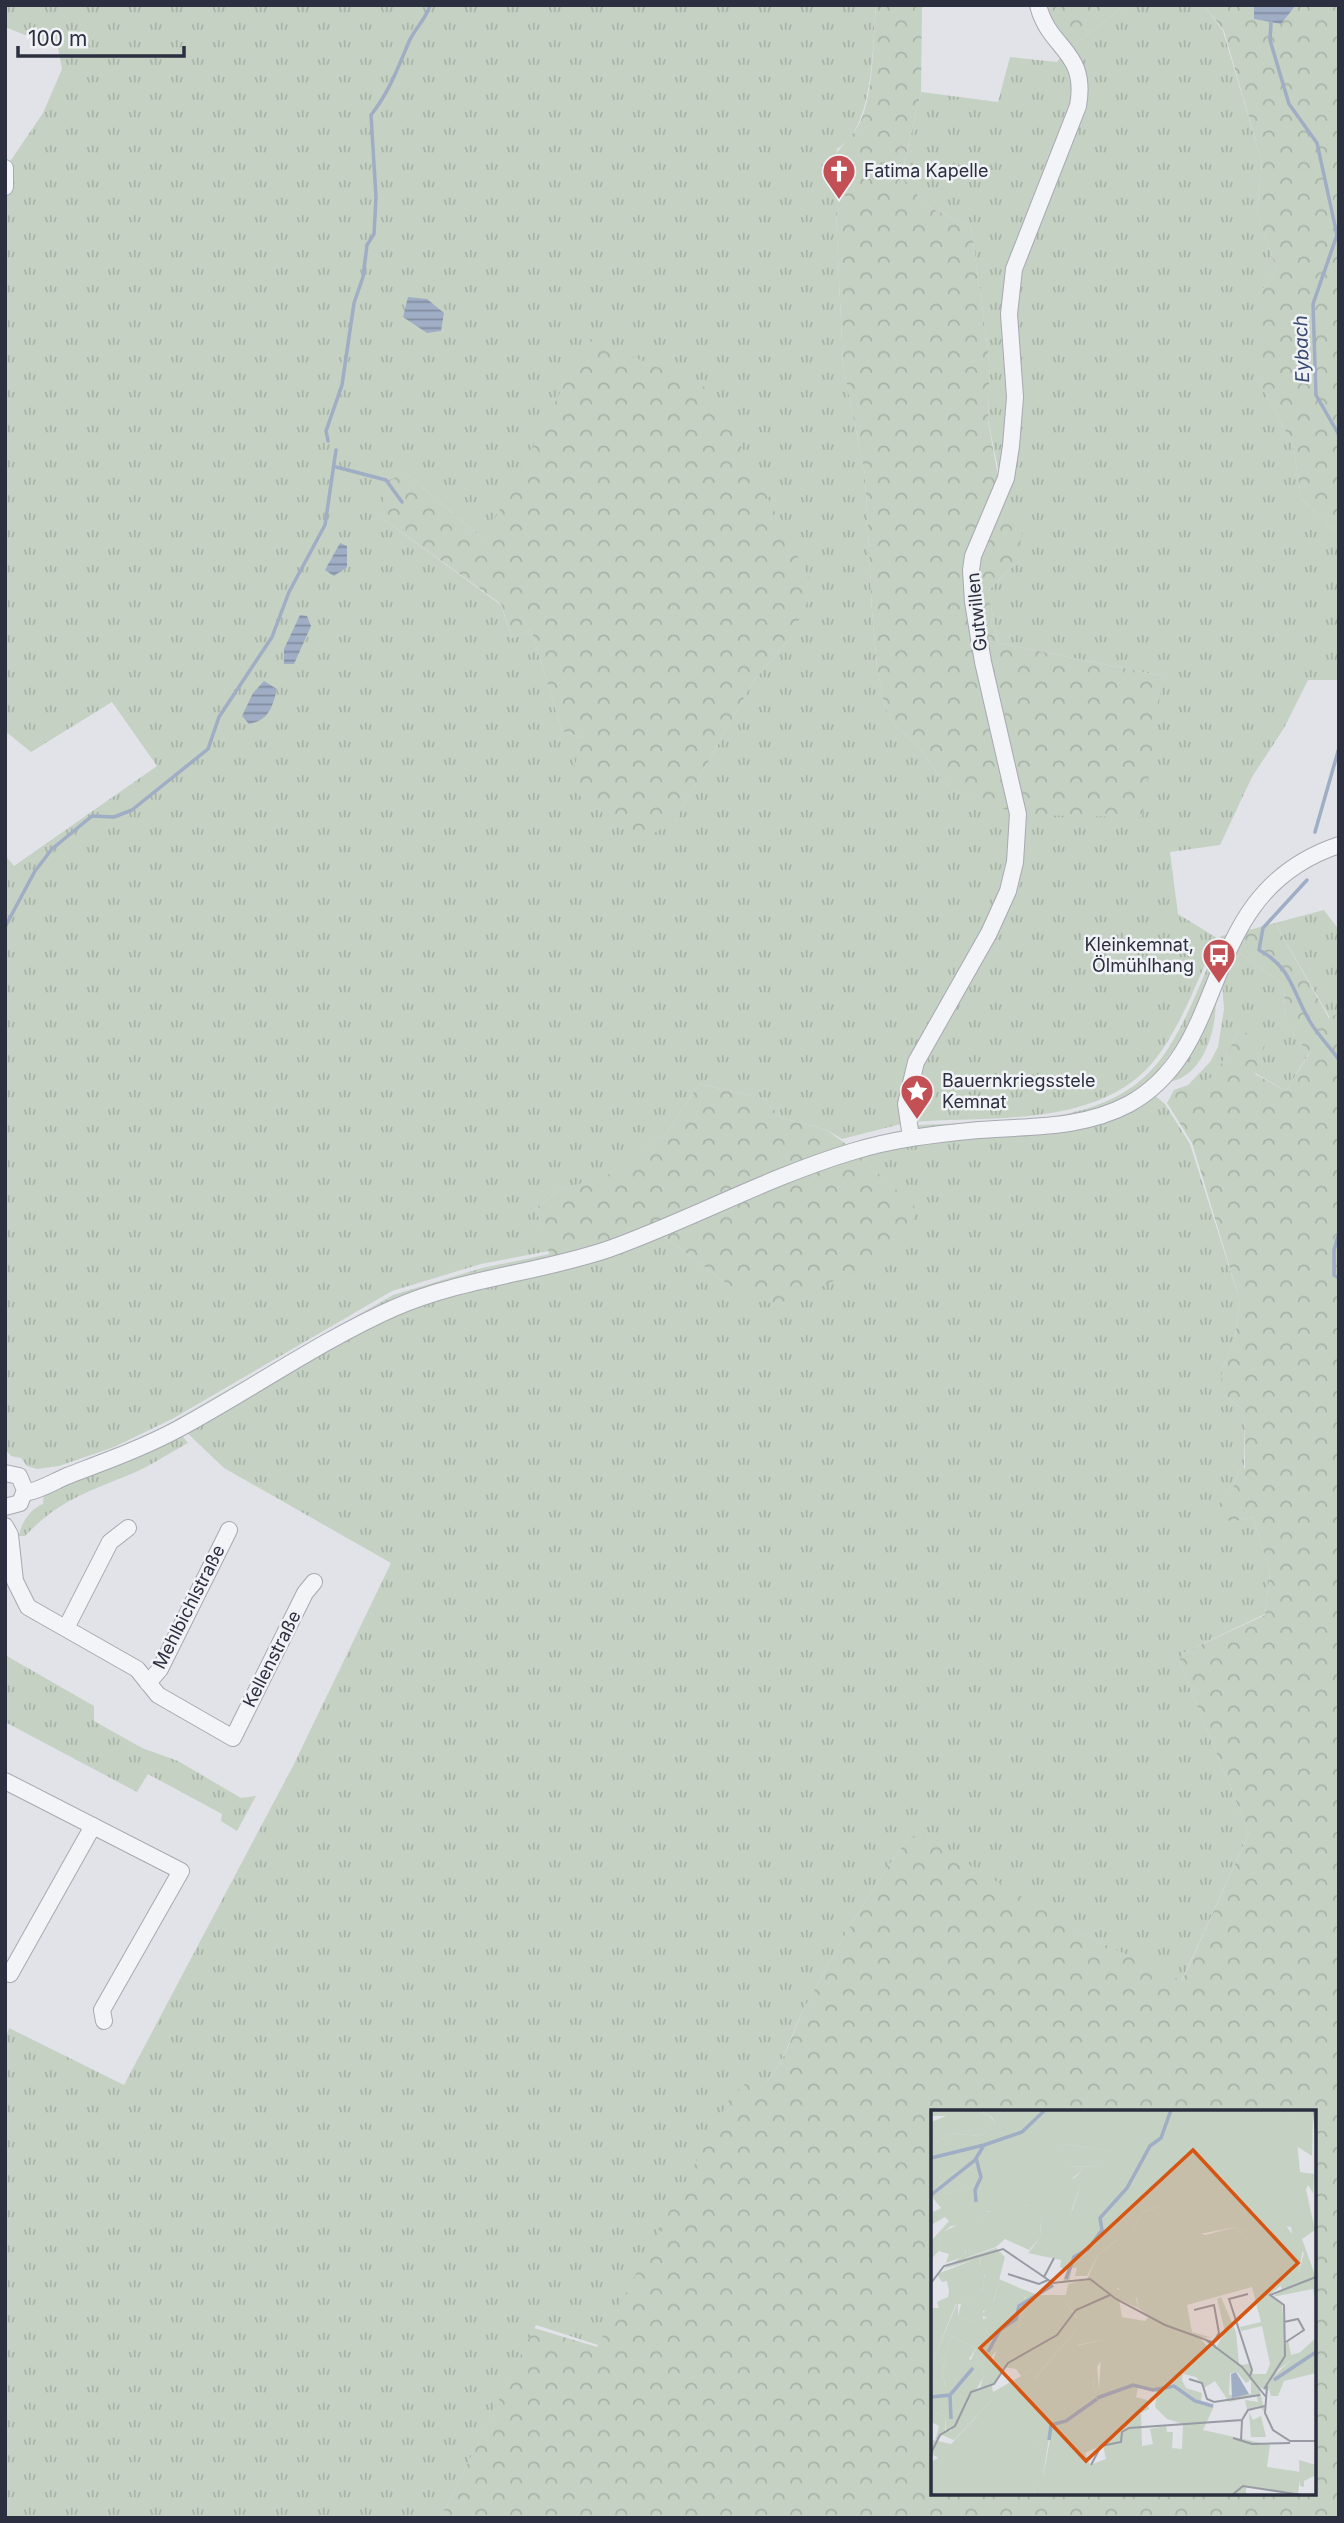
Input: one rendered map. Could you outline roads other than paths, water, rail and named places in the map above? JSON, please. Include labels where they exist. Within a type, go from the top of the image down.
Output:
[{"type":"street","name":"Gutwillen","points":[[911,1138],[906,1104],[916,1062],[989,933],[1008,891],[1018,837],[1012,781],[982,662],[971,570],[977,545],[1006,478],[1011,446],[1015,397],[1009,314],[1014,269],[1077,106],[1082,86],[1077,65],[1042,21],[1038,5]]},
{"type":"street","points":[[5,168],[5,187]]},
{"type":"street","points":[[17,1497],[118,1459],[180,1428],[395,1308],[438,1293],[607,1250],[851,1151],[911,1138],[1069,1125],[1130,1103],[1171,1066],[1186,1044],[1240,923],[1262,893],[1289,868],[1339,845]]},
{"type":"street","points":[[5,1473],[16,1474],[17,1497],[8,1530],[15,1581],[20,1595],[35,1611],[137,1669],[149,1684]]},
{"type":"street","points":[[66,1628],[110,1542],[128,1528]]},
{"type":"street","name":"Mehlbichlstraße","points":[[149,1684],[160,1669],[229,1530]]},
{"type":"street","name":"Kellenstraße","points":[[149,1684],[158,1695],[233,1738],[305,1592],[314,1582]]},
{"type":"street","points":[[6,1782],[181,1871],[102,2010],[104,2021]]},
{"type":"street","points":[[10,1974],[93,1826]]},
{"type":"water","points":[[1254,5],[1296,5],[1281,24],[1254,19]]},
{"type":"water","points":[[408,297],[427,299],[444,313],[441,331],[427,333],[403,317]]},
{"type":"water","points":[[340,543],[347,546],[347,567],[334,576],[325,570]]},
{"type":"water","points":[[300,615],[307,616],[311,626],[294,664],[284,664],[284,649]]},
{"type":"water","points":[[264,681],[277,689],[273,702],[269,712],[261,720],[249,724],[242,716],[253,693]]},
{"type":"waterway","points":[[328,441],[326,431],[342,385],[354,303],[363,277],[367,245],[374,234],[376,197],[371,115],[388,89],[410,39],[430,5]]},
{"type":"waterway","name":"Eybach","points":[[1271,22],[1270,40],[1289,104],[1317,143],[1337,235],[1313,304],[1316,395],[1339,435]]},
{"type":"waterway","points":[[5,927],[35,871],[52,849],[92,816],[114,817],[132,810],[208,749],[219,717],[272,637],[289,592],[325,525],[336,450]]},
{"type":"waterway","points":[[336,467],[386,480],[402,502]]},
{"type":"waterway","name":"Eybach","points":[[1315,832],[1339,748]]},
{"type":"waterway","name":"Eybach","points":[[1307,880],[1263,928],[1259,950],[1278,964],[1290,980],[1312,1025],[1339,1060]]},
{"type":"waterway","name":"Eybach","points":[[1339,1233],[1334,1250],[1334,1275],[1339,1278]]},
{"type":"place","name":"Fatima Kapelle","points":[[839,201]]},
{"type":"place","name":"Kleinkemnat, Ölmühlhang","points":[[1219,985]]},
{"type":"place","name":"Bauernkriegsstele Kemnat","points":[[917,1121]]}]
